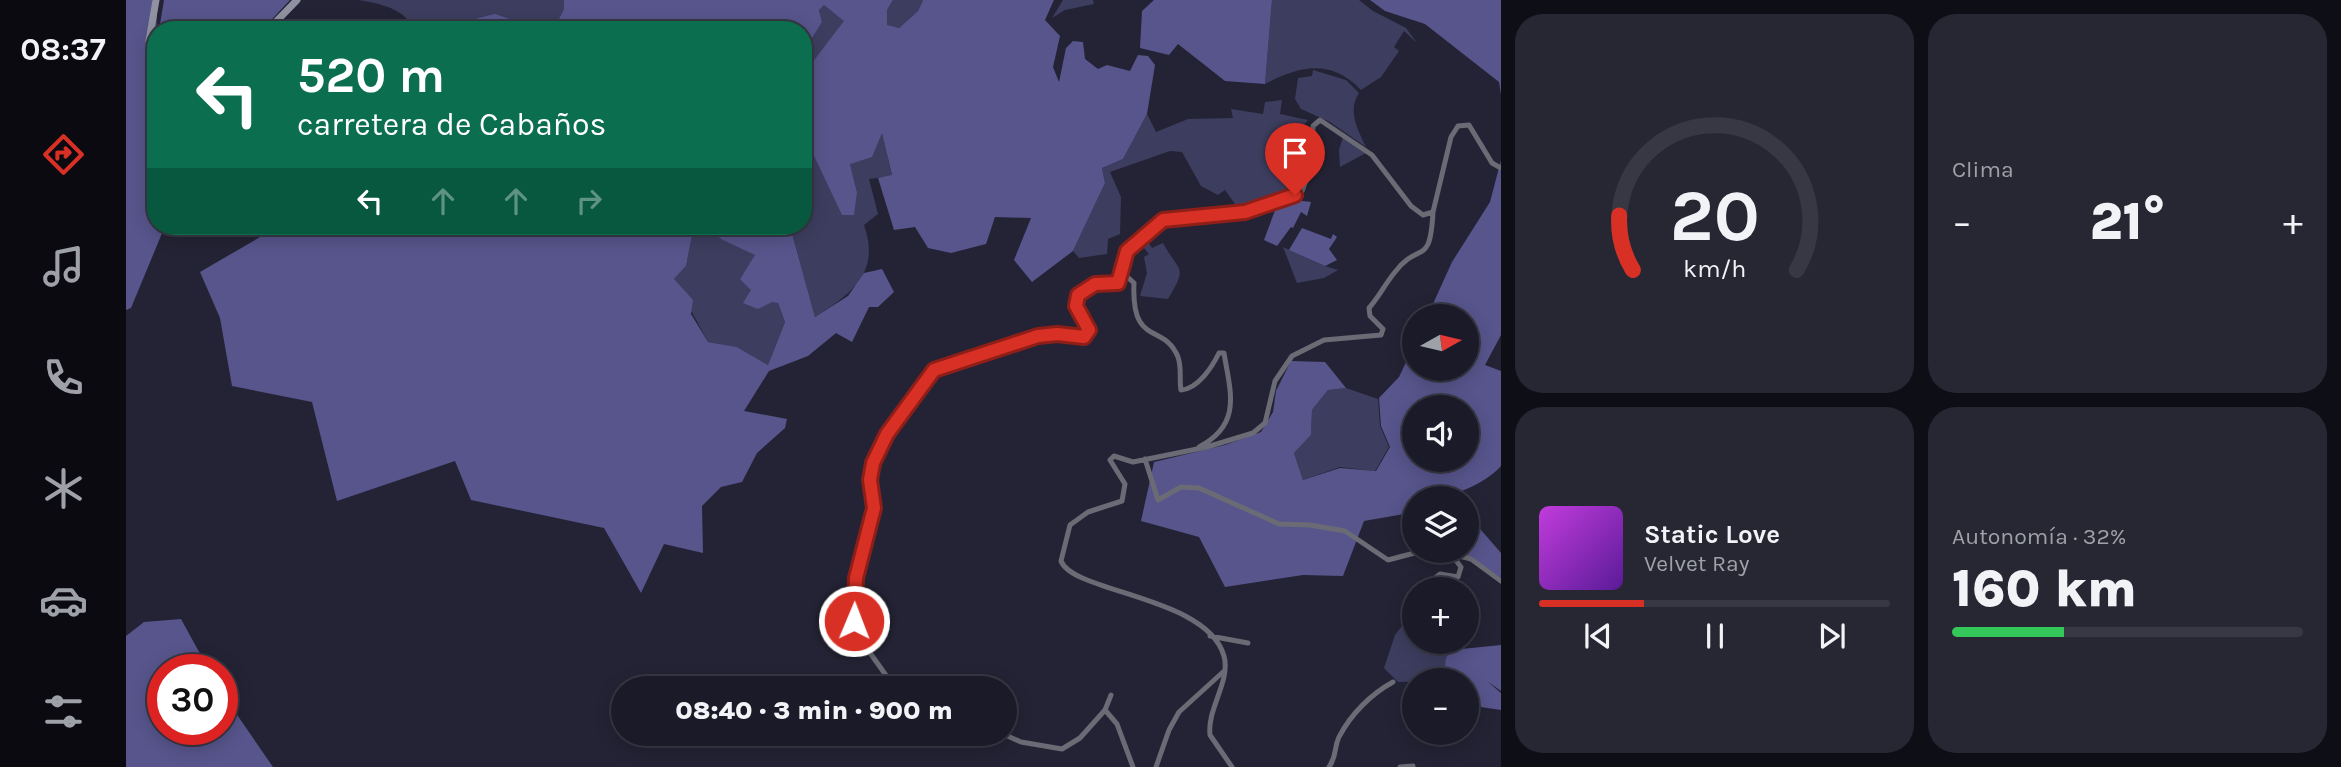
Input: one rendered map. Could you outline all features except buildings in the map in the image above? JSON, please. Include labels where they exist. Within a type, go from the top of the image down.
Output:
[{"type":"street","points":[[152,21],[156,0]]},
{"type":"street","points":[[277,21],[297,0]]},
{"type":"street","points":[[886,676],[858,636],[853,602],[874,508],[871,472],[881,444],[934,370],[1038,336],[1057,334],[1084,337],[1089,330],[1076,306],[1078,295],[1095,284],[1118,283],[1123,273],[1127,251],[1163,220],[1245,212],[1301,191],[1312,165],[1312,126],[1320,120],[1372,155],[1416,211],[1428,215],[1433,212]]},
{"type":"street","points":[[1232,767],[1213,741],[1209,729],[1224,671],[1223,654],[1210,636],[1193,620],[1142,597],[1080,578],[1066,570],[1061,561],[1067,534],[1074,521],[1088,512],[1116,505],[1125,496],[1125,484],[1112,466],[1112,458],[1133,462],[1250,434],[1263,425],[1275,381],[1285,362],[1296,353],[1324,340],[1381,335],[1383,329],[1370,316],[1369,308],[1397,269],[1425,251],[1431,239],[1433,212],[1451,137],[1458,127],[1469,125],[1492,163],[1501,168]]},
{"type":"street","points":[[1123,273],[1133,283],[1133,307],[1143,327],[1169,345],[1178,357],[1181,390],[1187,390],[1201,379],[1219,353],[1224,353],[1232,391],[1230,411],[1218,433],[1192,450]]},
{"type":"street","points":[[1145,459],[1158,500],[1181,487],[1199,488],[1279,524],[1310,525],[1345,531],[1388,561],[1402,557]]},
{"type":"street","points":[[1476,563],[1501,581]]},
{"type":"street","points":[[1436,577],[1440,574],[1458,577]]},
{"type":"street","points":[[1210,636],[1248,643]]},
{"type":"street","points":[[1156,767],[1169,730],[1179,712],[1224,671]]},
{"type":"street","points":[[1329,767],[1336,757],[1336,743],[1345,727],[1369,697],[1393,682]]},
{"type":"street","points":[[1017,740],[1062,749],[1080,737],[1105,710],[1111,695]]},
{"type":"street","points":[[1105,710],[1117,724],[1133,767]]},
{"type":"street","points":[[1400,767],[1413,766]]},
{"type":"shaded area","points":[[126,0],[152,0],[157,15],[157,21],[147,21],[147,235],[161,235],[131,308],[126,310]]},
{"type":"shaded area","points":[[164,0],[290,0],[270,21],[160,21]]},
{"type":"shaded area","points":[[359,0],[564,0],[564,9],[558,21],[516,21],[488,16],[477,18],[476,21],[408,21],[383,5]]},
{"type":"shaded area","points":[[564,0],[893,0],[887,10],[887,25],[899,28],[918,11],[923,0],[1054,0],[1045,20],[1060,36],[1053,67],[1059,82],[1066,48],[1073,41],[1083,42],[1085,59],[1098,69],[1107,65],[1130,71],[1138,55],[1148,56],[1155,65],[1147,114],[1123,159],[1102,168],[1105,183],[1073,251],[1032,282],[1014,260],[1031,218],[995,217],[986,244],[951,253],[928,248],[915,227],[894,230],[878,178],[892,175],[882,133],[872,157],[850,164],[857,192],[854,215],[842,215],[812,152],[812,63],[844,21],[824,5],[819,10],[822,22],[812,38],[812,21],[558,21],[564,9]]},
{"type":"shaded area","points":[[893,0],[923,0],[918,11],[899,28],[887,26],[887,10]]},
{"type":"shaded area","points":[[1063,0],[1093,0],[1094,4],[1065,10],[1052,18]]},
{"type":"shaded area","points":[[1154,0],[1272,0],[1265,84],[1225,81],[1178,44],[1169,55],[1140,48],[1142,11]]},
{"type":"shaded area","points":[[1272,0],[1359,0],[1373,11],[1406,28],[1417,43],[1404,31],[1394,47],[1399,51],[1381,77],[1361,90],[1338,73],[1315,68],[1290,73],[1265,84]]},
{"type":"shaded area","points":[[1370,0],[1501,0],[1501,95],[1499,82],[1425,24],[1385,11]]},
{"type":"shaded area","points":[[824,5],[845,21],[812,62],[812,37],[822,22],[819,10]]},
{"type":"shaded area","points":[[495,14],[516,21],[476,21],[477,18]]},
{"type":"shaded area","points":[[1313,70],[1346,80],[1359,93],[1354,114],[1366,147],[1330,122],[1301,109],[1295,99],[1298,78],[1312,76]]},
{"type":"shaded area","points":[[1282,100],[1280,114],[1308,120],[1298,132],[1311,153],[1304,187],[1289,195],[1242,210],[1241,205],[1235,204],[1225,190],[1218,195],[1201,186],[1182,152],[1170,151],[1110,172],[1121,197],[1120,234],[1108,239],[1107,254],[1079,258],[1073,251],[1105,183],[1102,168],[1123,159],[1147,114],[1156,132],[1188,119],[1233,118],[1231,109],[1263,114],[1265,102]]},
{"type":"shaded area","points":[[882,132],[892,176],[869,179],[878,214],[864,225],[869,256],[865,269],[851,290],[815,317],[792,235],[812,235],[812,152],[842,214],[857,192],[850,164]]},
{"type":"shaded area","points":[[1343,137],[1366,153],[1340,167],[1339,150]]},
{"type":"shaded area","points":[[1501,160],[1501,335],[1485,365],[1501,371],[1501,466],[1492,474],[1474,486],[1402,486],[1402,514],[1364,521],[1343,576],[1303,575],[1225,587],[1199,537],[1141,521],[1154,462],[1225,445],[1261,432],[1273,412],[1276,391],[1291,361],[1325,362],[1346,388],[1328,390],[1312,410],[1311,435],[1294,453],[1303,480],[1340,468],[1376,471],[1390,447],[1381,426],[1379,398],[1402,371],[1402,382],[1479,382],[1479,304],[1433,304],[1452,262],[1490,202]]},
{"type":"shaded area","points":[[1301,193],[1302,201],[1311,202],[1307,216],[1301,212],[1293,228],[1291,227],[1277,246],[1264,240],[1277,205]]},
{"type":"shaded area","points":[[1302,228],[1331,239],[1333,234],[1337,237],[1329,249],[1337,260],[1325,266],[1289,250]]},
{"type":"shaded area","points":[[264,235],[692,235],[686,266],[674,279],[693,300],[691,314],[708,342],[737,347],[768,365],[785,322],[778,303],[772,302],[758,309],[743,303],[751,290],[740,279],[755,255],[716,235],[792,235],[815,317],[848,296],[864,273],[882,269],[894,292],[878,307],[869,307],[852,342],[836,333],[808,356],[769,371],[744,411],[787,419],[785,428],[757,453],[742,482],[721,487],[702,506],[703,553],[664,544],[641,593],[604,528],[471,500],[455,461],[337,501],[312,402],[232,386],[220,318],[200,272]]},
{"type":"shaded area","points":[[692,235],[719,235],[756,255],[740,279],[778,303],[785,322],[768,365],[737,347],[708,342],[674,279],[686,266]]},
{"type":"shaded area","points":[[1145,237],[1152,248],[1163,243],[1179,270],[1180,275],[1168,299],[1140,296],[1147,273],[1144,257],[1149,254],[1139,242]]},
{"type":"shaded area","points":[[1283,247],[1338,270],[1324,278],[1297,283]]},
{"type":"shaded area","points":[[1346,388],[1378,399],[1380,426],[1389,447],[1375,471],[1340,467],[1303,480],[1294,453],[1311,435],[1312,410],[1328,390]]},
{"type":"shaded area","points":[[1479,528],[1501,553],[1501,578],[1478,563]]},
{"type":"shaded area","points":[[181,619],[200,654],[147,654],[147,745],[238,745],[238,716],[273,767],[126,767],[126,636],[144,622]]},
{"type":"shaded area","points":[[1402,626],[1402,654],[1447,654],[1448,668],[1402,668],[1402,682],[1398,682],[1384,668],[1395,635]]},
{"type":"shaded area","points":[[1501,645],[1501,691],[1487,681],[1501,693],[1501,710],[1479,707],[1479,668],[1446,668],[1449,654],[1479,654],[1479,647]]},
{"type":"route","points":[[854,621],[856,578],[874,508],[870,480],[873,463],[887,434],[934,370],[1038,336],[1057,334],[1084,337],[1089,330],[1076,306],[1078,295],[1095,284],[1118,283],[1122,279],[1127,251],[1163,220],[1189,215],[1245,212],[1295,195]]}]
